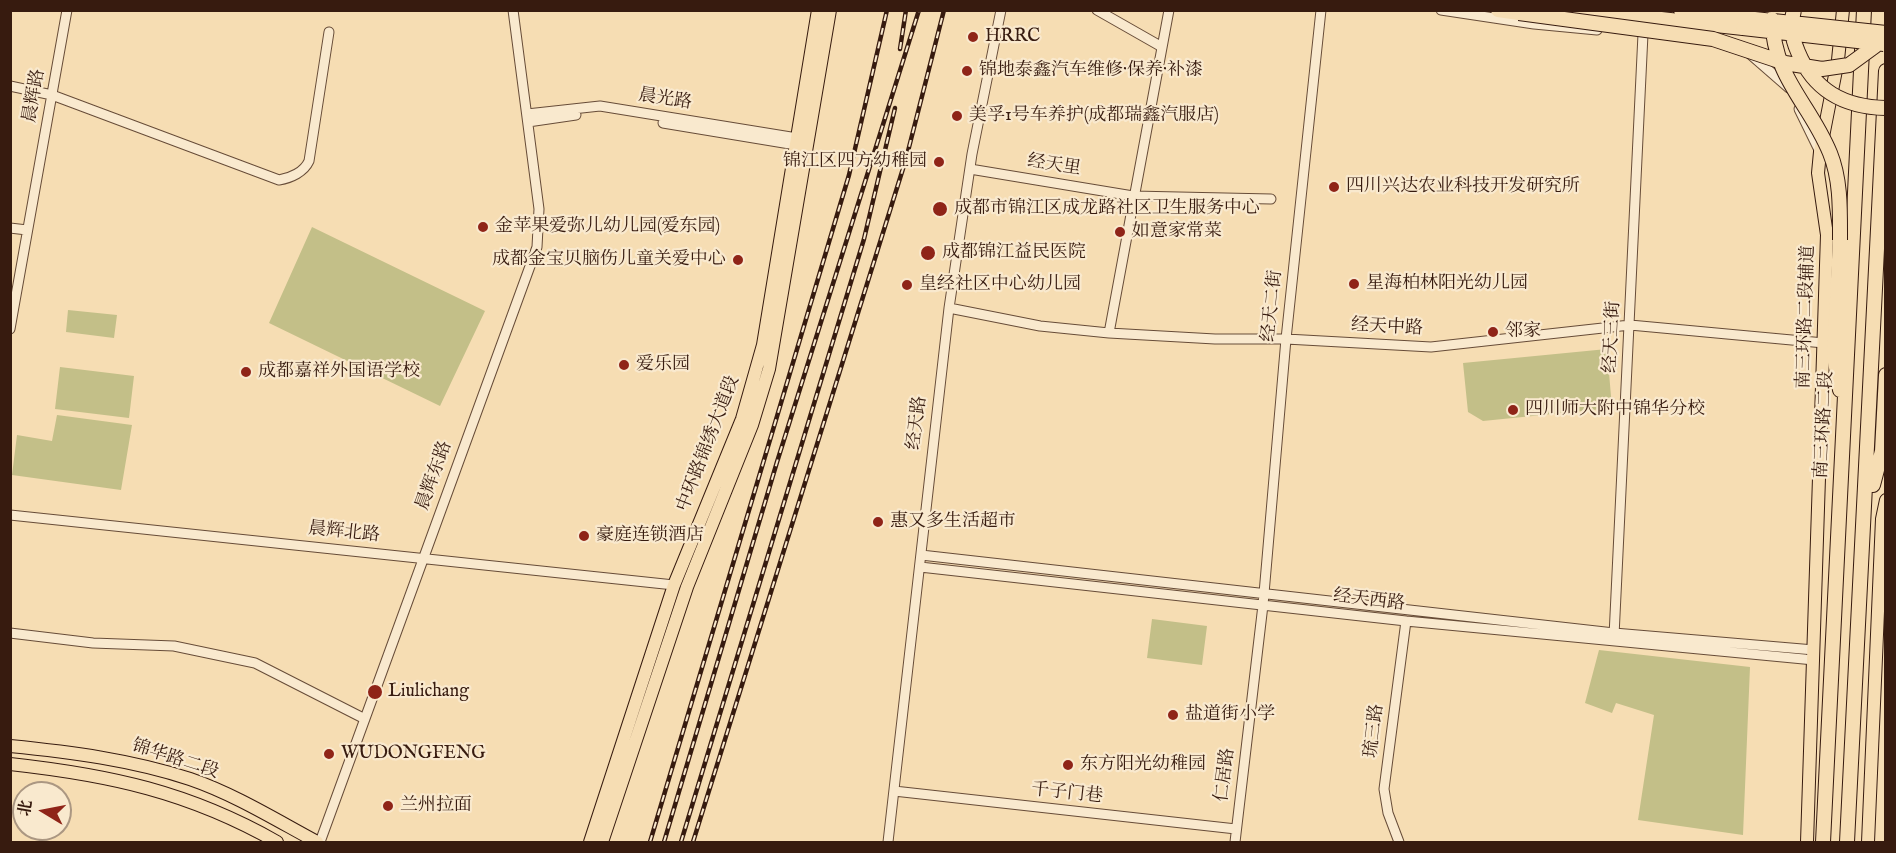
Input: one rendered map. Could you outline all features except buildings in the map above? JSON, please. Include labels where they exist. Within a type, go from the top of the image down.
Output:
[{"type":"highway","points":[[1498,10],[1713,39],[1785,63],[1822,69],[1850,65],[1875,46],[1886,34]]},
{"type":"highway","points":[[1579,10],[1886,34]]},
{"type":"highway","points":[[1681,10],[1744,23],[1886,44]]},
{"type":"highway","points":[[1776,10],[1773,40],[1781,69],[1830,152],[1836,172],[1840,240],[1834,356],[1844,414]]},
{"type":"highway","points":[[1794,10],[1792,39],[1804,68],[1817,84],[1837,98],[1866,107],[1886,108]]},
{"type":"highway","name":"南三环路二段","points":[[1823,843],[1864,10]]},
{"type":"highway","points":[[1847,843],[1886,72]]},
{"type":"highway","points":[[1873,485],[1882,451],[1886,375]]},
{"type":"highway","points":[[1859,585],[1870,525],[1873,485],[1876,422],[1869,390]]},
{"type":"main road","name":"中环路锦绣大道段","points":[[590,843],[674,585],[690,541],[723,469],[755,375],[763,345],[819,10]]},
{"type":"main road","name":"中环路锦绣大道段","points":[[602,843],[687,587],[752,425],[769,369],[830,10]]},
{"type":"main road","name":"南三环路二段辅道","points":[[1807,843],[1827,235],[1818,173],[1838,60],[1843,10]]},
{"type":"main road","points":[[1868,843],[1880,671],[1882,519],[1886,500]]},
{"type":"main road","name":"锦华路二段","points":[[10,746],[107,758],[192,780],[256,809],[319,843]]},
{"type":"main road","name":"锦华路二段","points":[[10,764],[76,772],[161,791],[244,824],[277,843]]},
{"type":"street","name":"晨辉路","points":[[10,329],[68,10]]},
{"type":"street","name":"晨辉东路","points":[[319,843],[537,247],[539,209],[513,10]]},
{"type":"street","name":"经天路","points":[[888,843],[949,308],[970,169],[1000,10]]},
{"type":"street","points":[[1097,10],[1162,47]]},
{"type":"street","points":[[1109,333],[1169,10]]},
{"type":"street","name":"经天二街","points":[[1263,605],[1286,339],[1321,10]]},
{"type":"street","points":[[1441,10],[1534,24],[1730,41],[1750,54],[1790,89],[1820,152]]},
{"type":"street","points":[[1750,54],[1769,46],[1778,35],[1776,10]]},
{"type":"street","points":[[10,86],[52,95],[279,180],[287,179],[306,168],[309,161],[329,32]]},
{"type":"street","name":"经天三街","points":[[1614,637],[1643,34]]},
{"type":"street","name":"晨光路","points":[[527,118],[600,106],[797,142]]},
{"type":"street","name":"经天里","points":[[970,169],[1133,196],[1271,199]]},
{"type":"street","points":[[10,228],[27,230]]},
{"type":"street","name":"经天中路","points":[[949,308],[1040,326],[1109,333],[1215,339],[1286,339],[1431,347],[1630,325],[1824,344]]},
{"type":"street","name":"晨辉北路","points":[[10,514],[674,585]]},
{"type":"street","name":"经天西路","points":[[921,555],[1264,592],[1614,637]]},
{"type":"street","name":"经天西路","points":[[920,567],[1406,621],[1814,655]]},
{"type":"street","name":"仁居路","points":[[1235,843],[1263,605]]},
{"type":"street","name":"琉三路","points":[[1398,843],[1388,813],[1384,789],[1406,621]]},
{"type":"street","points":[[10,633],[93,643],[174,646],[255,663],[365,719]]},
{"type":"street","name":"千子门巷","points":[[894,791],[1236,830]]},
{"type":"shaded area","points":[[312,227],[485,311],[440,406],[269,323]]},
{"type":"shaded area","points":[[68,310],[117,315],[114,338],[66,332]]},
{"type":"shaded area","points":[[1607,349],[1612,408],[1483,421],[1468,412],[1463,363]]},
{"type":"shaded area","points":[[60,367],[134,376],[129,418],[55,409]]},
{"type":"shaded area","points":[[57,415],[132,425],[121,490],[12,475],[17,435],[52,441]]},
{"type":"shaded area","points":[[1152,619],[1207,626],[1202,665],[1147,658]]},
{"type":"shaded area","points":[[1599,650],[1750,667],[1743,835],[1638,820],[1654,715],[1616,703],[1612,713],[1585,703]]},
{"type":"railway","points":[[650,842],[849,175],[887,10]]},
{"type":"railway","points":[[900,49],[906,10]]},
{"type":"railway","points":[[664,842],[777,462],[919,10]]},
{"type":"railway","points":[[693,842],[906,159],[944,10]]},
{"type":"railway","points":[[681,842],[864,239],[895,108]]},
{"type":"place","name":"HRRC","points":[[973,37]]},
{"type":"place","name":"锦地泰鑫汽车维修·保养·补漆","points":[[967,71]]},
{"type":"place","name":"美孚1号车养护(成都瑞鑫汽服店)","points":[[957,116]]},
{"type":"place","name":"锦江区四方幼稚园","points":[[939,162]]},
{"type":"place","name":"四川兴达农业科技开发研究所","points":[[1334,187]]},
{"type":"place","name":"成都市锦江区成龙路社区卫生服务中心","points":[[940,209]]},
{"type":"place","name":"金苹果爱弥儿幼儿园(爱东园)","points":[[483,227]]},
{"type":"place","name":"如意家常菜","points":[[1120,232]]},
{"type":"place","name":"成都锦江益民医院","points":[[928,253]]},
{"type":"place","name":"成都金宝贝脑伤儿童关爱中心","points":[[738,260]]},
{"type":"place","name":"星海柏林阳光幼儿园","points":[[1354,284]]},
{"type":"place","name":"皇经社区中心幼儿园","points":[[907,285]]},
{"type":"place","name":"邻家","points":[[1493,332]]},
{"type":"place","name":"爱乐园","points":[[624,365]]},
{"type":"place","name":"成都嘉祥外国语学校","points":[[246,372]]},
{"type":"place","name":"四川师大附中锦华分校","points":[[1513,410]]},
{"type":"place","name":"惠又多生活超市","points":[[878,522]]},
{"type":"place","name":"豪庭连锁酒店","points":[[584,536]]},
{"type":"place","name":"Liulichang","points":[[375,692]]},
{"type":"place","name":"盐道街小学","points":[[1173,715]]},
{"type":"place","name":"WUDONGFENG","points":[[329,754]]},
{"type":"place","name":"东方阳光幼稚园","points":[[1068,765]]},
{"type":"place","name":"兰州拉面","points":[[388,806]]}]
